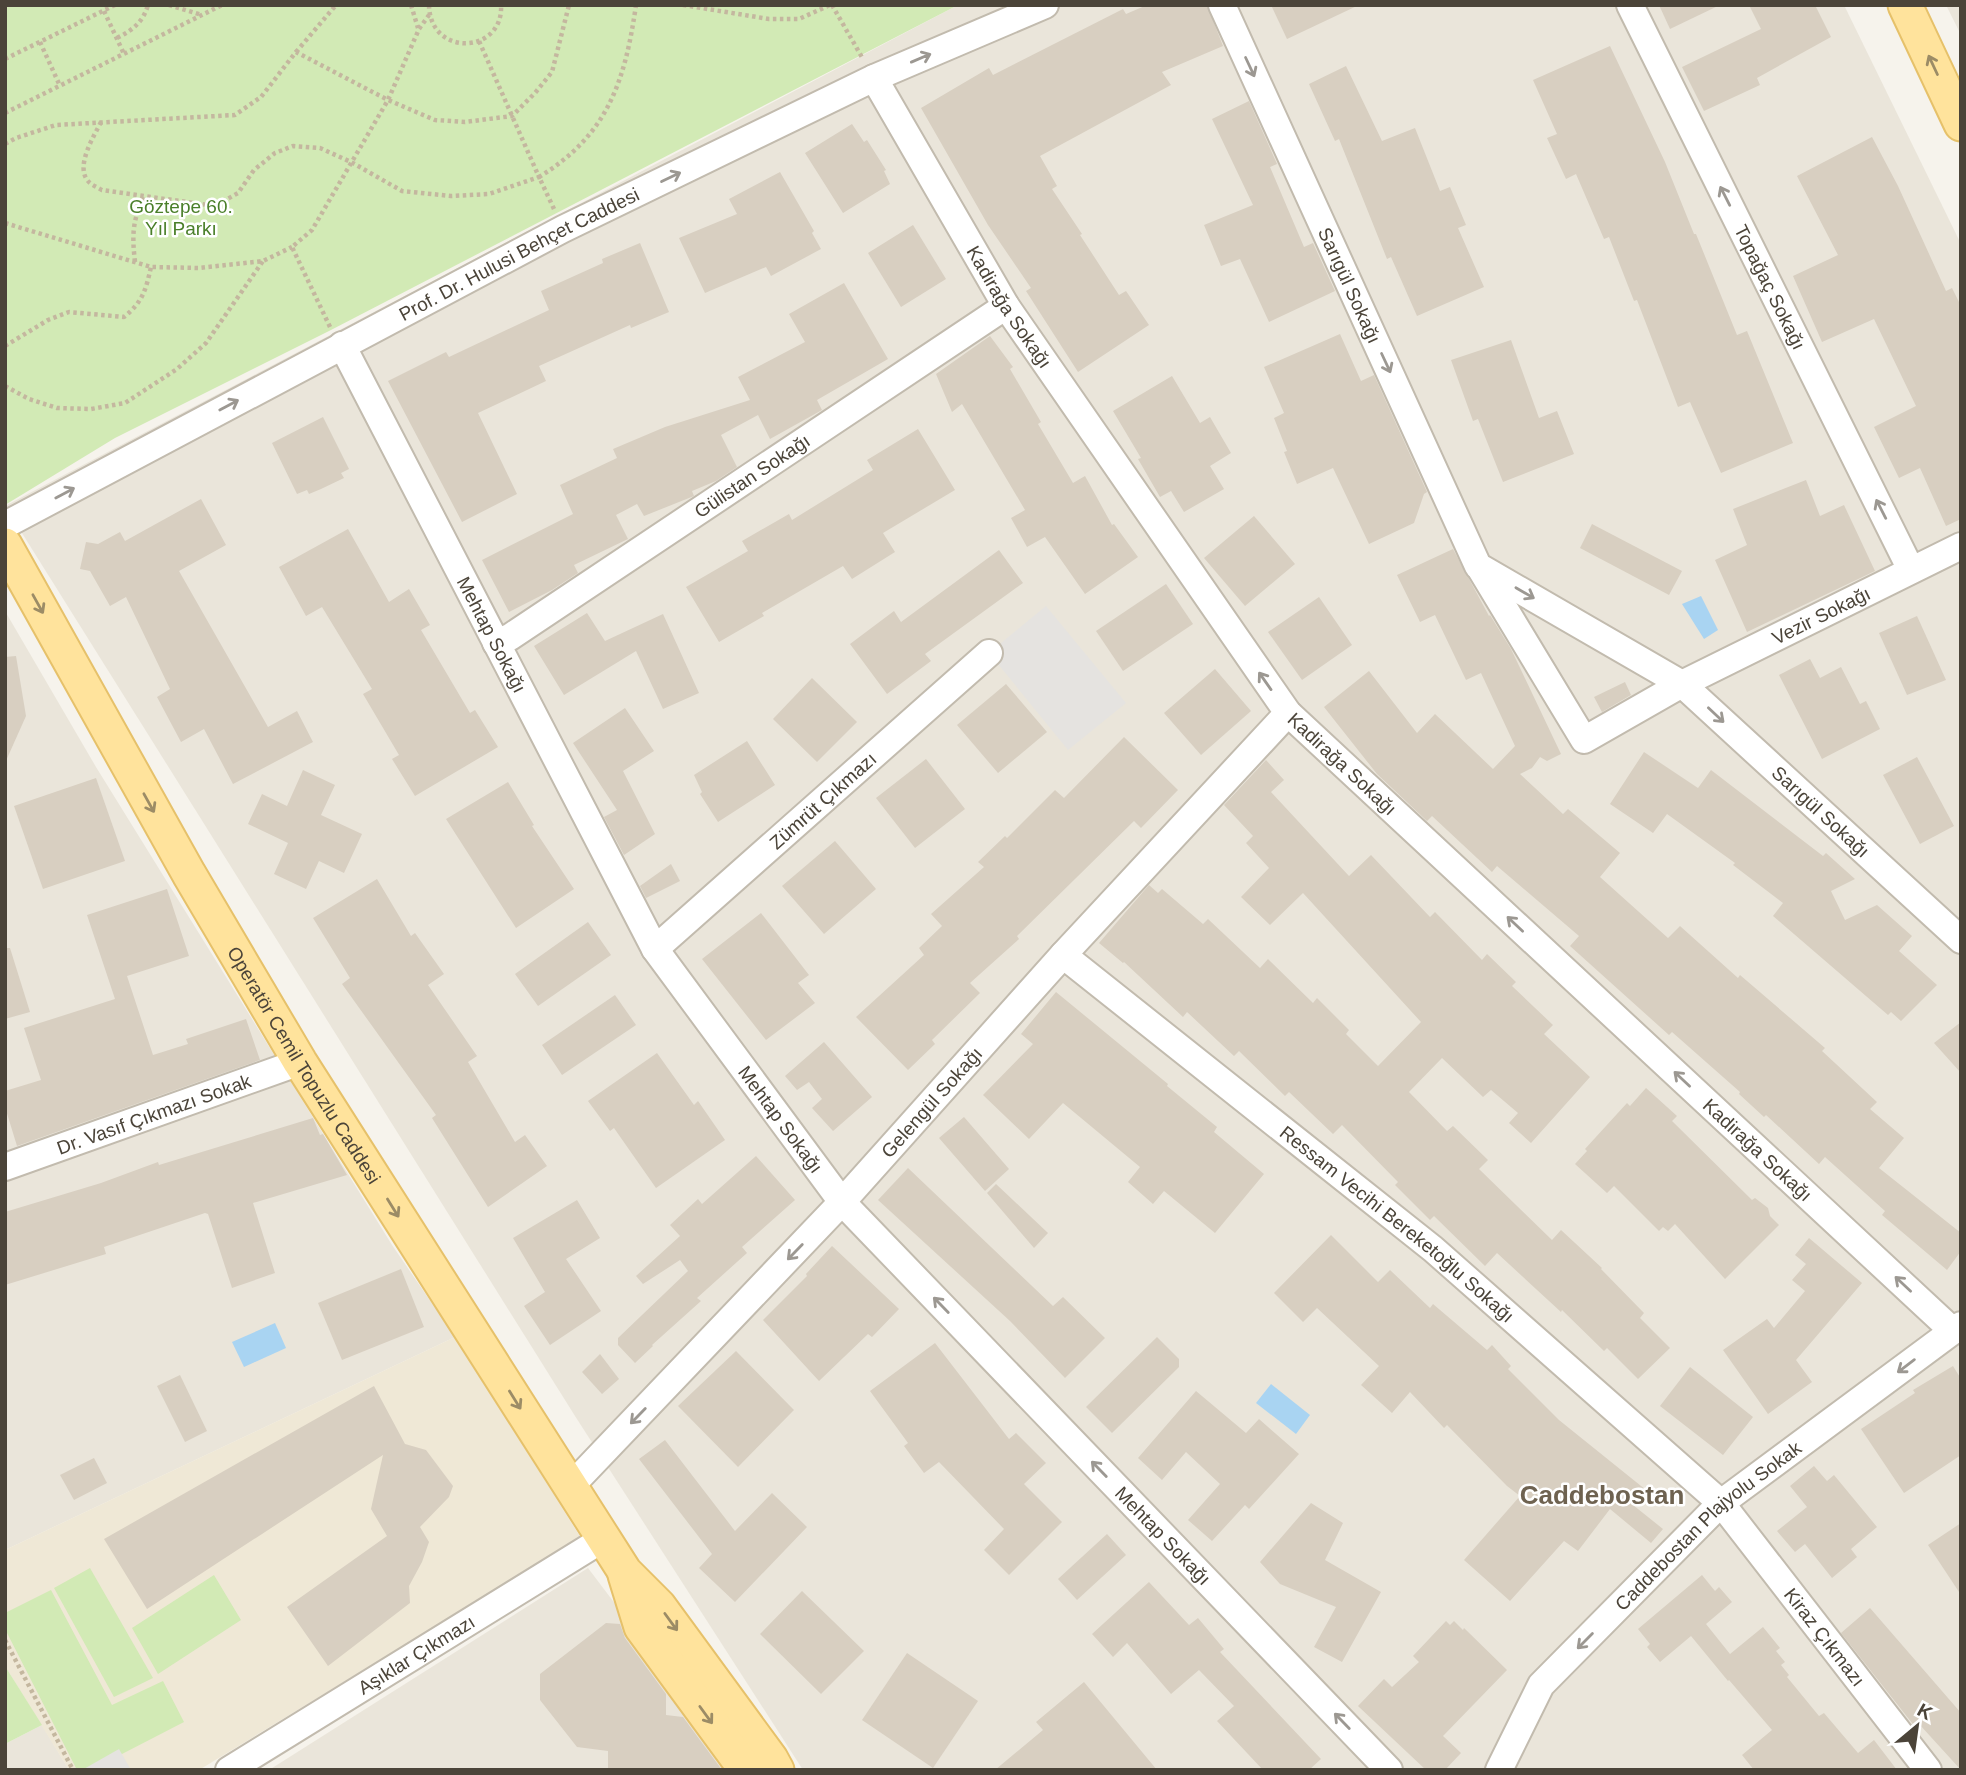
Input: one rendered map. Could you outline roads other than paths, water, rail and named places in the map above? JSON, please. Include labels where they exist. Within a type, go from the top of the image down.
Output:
[{"type":"main road","points":[[1905,5],[1961,124]]},
{"type":"main road","name":"Operatör Cemil Topuzlu Caddesi","points":[[5,545],[189,874],[300,1062],[625,1573],[659,1606],[777,1770]]},
{"type":"main road","name":"Operatör Cemil Topuzlu Caddesi","points":[[625,1573],[641,1627],[746,1770]]},
{"type":"street","name":"Prof. Dr. Hulusi Behçet Caddesi","points":[[5,525],[563,229],[874,78],[1045,5]]},
{"type":"street","name":"Sarıgül Sokağı","points":[[1222,5],[1478,566],[1584,740],[1682,684]]},
{"type":"street","name":"Topağaç Sokağı","points":[[1630,5],[1911,570]]},
{"type":"street","name":"Kadirağa Sokağı","points":[[874,78],[1006,306],[1288,713],[1957,1328]]},
{"type":"street","name":"Gülistan Sokağı","points":[[496,643],[510,637],[651,544],[1006,306]]},
{"type":"street","name":"Mehtap Sokağı","points":[[342,345],[655,949],[842,1202],[1389,1770]]},
{"type":"street","name":"Vezir Sokağı","points":[[1682,684],[1961,546]]},
{"type":"street","name":"Sarıgül Sokağı","points":[[1478,566],[1682,684],[1961,940]]},
{"type":"street","name":"Zümrüt Çıkmazı","points":[[655,949],[989,653]]},
{"type":"street","name":"Gelengül Sokağı","points":[[570,1487],[842,1202],[1063,955],[1288,713]]},
{"type":"street","name":"Ressam Vecihi Bereketoğlu Sokağı","points":[[1063,955],[1433,1249],[1721,1503]]},
{"type":"street","name":"Dr. Vasıf Çıkmazı Sokak","points":[[5,1167],[300,1062]]},
{"type":"street","name":"Caddebostan Plajyolu Sokak","points":[[1499,1770],[1541,1685],[1721,1503],[1957,1328]]},
{"type":"street","name":"Kiraz Çıkmazı","points":[[1721,1503],[1928,1770]]},
{"type":"street","name":"Aşıklar Çıkmazı","points":[[229,1770],[603,1539]]},
{"type":"water","points":[[1701,596],[1718,630],[1704,639],[1682,604]]},
{"type":"water","points":[[275,1323],[286,1348],[244,1367],[232,1342]]},
{"type":"water","points":[[1271,1384],[1310,1415],[1296,1434],[1256,1403]]},
{"type":"district","name":"Caddebostan","points":[[1602,1495]]},
{"type":"park label","name":"Göztepe 60. Yıl Parkı","points":[[181,217]]}]
